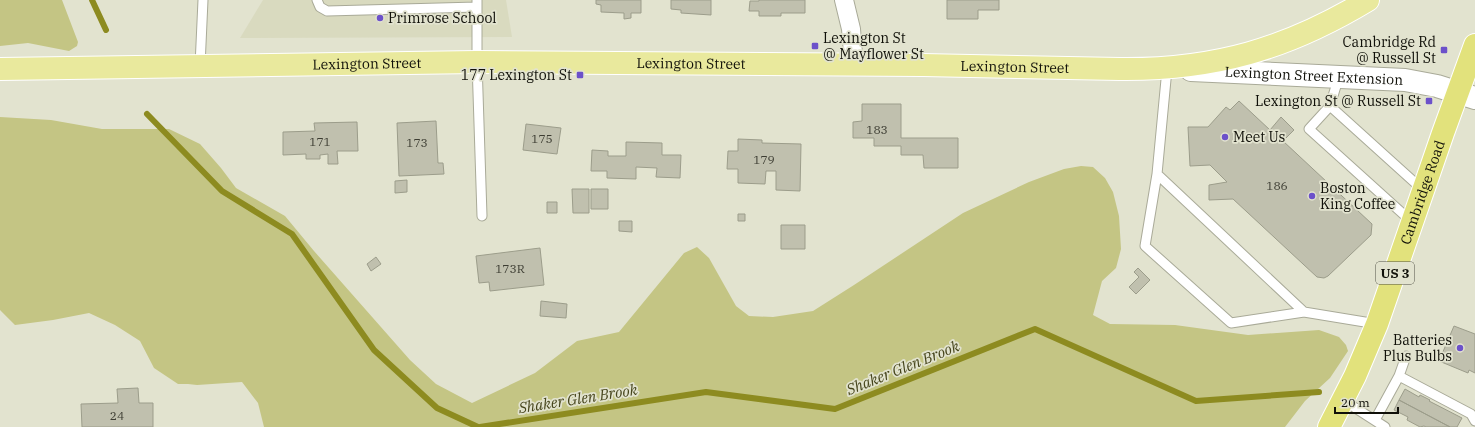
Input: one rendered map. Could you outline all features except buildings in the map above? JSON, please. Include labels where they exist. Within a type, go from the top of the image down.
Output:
[{"type":"highway","name":"Cambridge Road","points":[[1329,427],[1343,400],[1377,324],[1443,133],[1467,96],[1475,45]]},
{"type":"main road","name":"Lexington Street","points":[[0,69],[476,62],[657,62],[923,65],[1134,70],[1167,69],[1224,60],[1280,44],[1341,16],[1368,0]]},
{"type":"street","points":[[844,0],[850,29],[854,65]]},
{"type":"street","name":"Lexington Street Extension","points":[[1167,69],[1404,80],[1437,86],[1467,96]]},
{"type":"lane","points":[[200,66],[203,0]]},
{"type":"lane","points":[[317,0],[320,8],[327,11],[477,3],[476,62],[482,216]]},
{"type":"lane","points":[[1167,69],[1157,174],[1146,246],[1231,324],[1304,312],[1377,324]]},
{"type":"lane","points":[[1339,76],[1330,106],[1308,129],[1413,222]]},
{"type":"lane","points":[[1330,106],[1423,190]]},
{"type":"lane","points":[[1157,174],[1304,312]]},
{"type":"lane","points":[[1375,420],[1399,376],[1406,356]]},
{"type":"lane","points":[[1399,376],[1471,414],[1475,421]]},
{"type":"lane","points":[[1343,400],[1385,427]]},
{"type":"shaded area","name":"Primrose School","points":[[263,0],[506,0],[512,37],[240,38]]},
{"type":"green space","points":[[0,0],[62,0],[78,42],[77,46],[69,51],[28,43],[0,46]]},
{"type":"green space","points":[[0,117],[51,120],[102,129],[169,129],[200,144],[236,188],[285,216],[410,360],[436,384],[472,403],[535,373],[577,341],[619,332],[684,253],[697,247],[709,258],[736,306],[749,316],[773,317],[813,311],[963,213],[1029,182],[1064,169],[1081,166],[1093,167],[1105,178],[1113,192],[1119,216],[1121,249],[1116,268],[1102,281],[1093,315],[1110,324],[1175,325],[1248,335],[1319,330],[1339,337],[1346,345],[1348,351],[1330,378],[1305,401],[1285,427],[264,427],[258,403],[242,382],[197,385],[178,384],[154,368],[140,341],[115,325],[89,313],[15,325],[0,310]]},
{"type":"waterway","name":"Shaker Glen Brook","points":[[92,0],[106,30]]},
{"type":"waterway","name":"Shaker Glen Brook","points":[[147,114],[222,191],[292,234],[374,350],[437,408],[478,427]]},
{"type":"waterway","name":"Shaker Glen Brook","points":[[480,427],[706,392],[835,409],[1035,329],[1196,401],[1319,392]]},
{"type":"place","name":"Primrose School","points":[[380,18]]},
{"type":"place","name":"Lexington St @ Mayflower St","points":[[815,46]]},
{"type":"place","name":"Cambridge Rd @ Russell St","points":[[1444,50]]},
{"type":"place","name":"177 Lexington St","points":[[580,75]]},
{"type":"place","name":"Lexington St @ Russell St","points":[[1429,101]]},
{"type":"place","name":"Meet Us","points":[[1225,137]]},
{"type":"place","name":"Boston King Coffee","points":[[1312,196]]},
{"type":"place","name":"Batteries Plus Bulbs","points":[[1460,348]]}]
